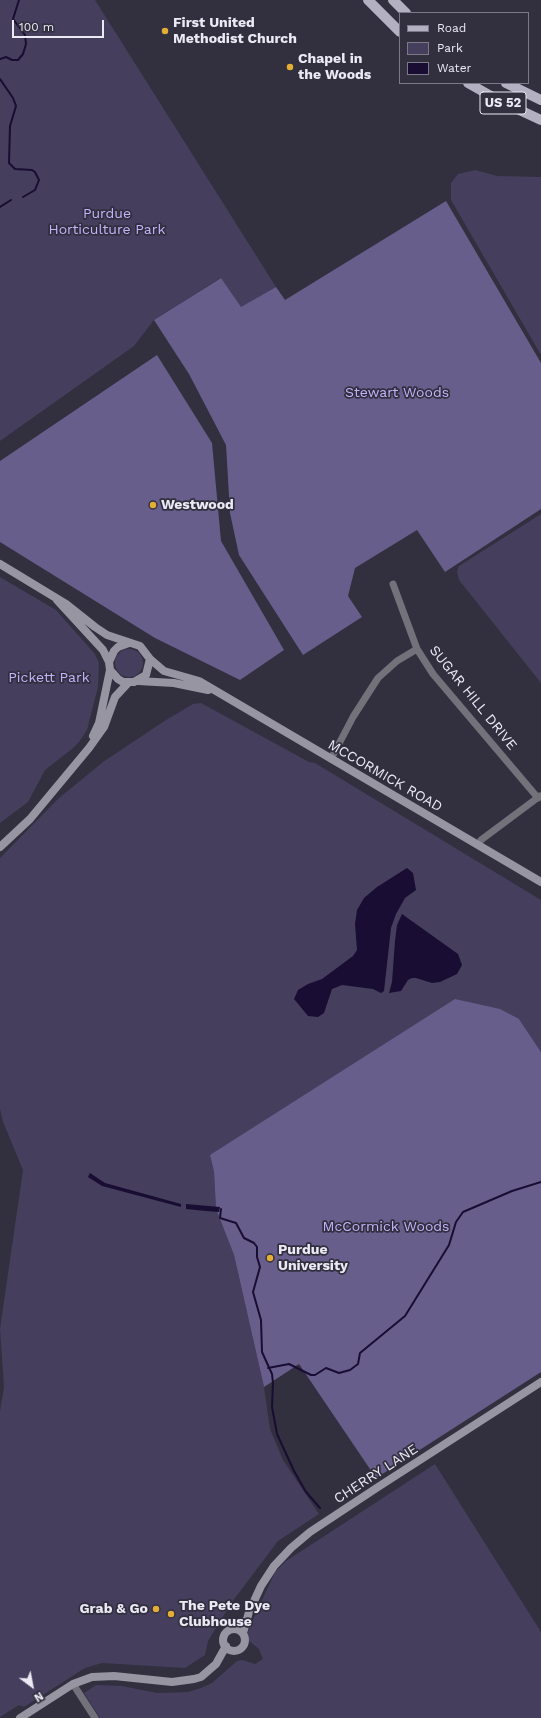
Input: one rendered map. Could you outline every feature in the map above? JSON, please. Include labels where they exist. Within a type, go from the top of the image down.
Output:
[{"type":"main road","points":[[368,0],[399,31]]},
{"type":"main road","points":[[392,0],[405,12]]},
{"type":"main road","name":"US 52","points":[[470,84],[498,100],[541,120]]},
{"type":"main road","name":"US 52","points":[[508,84],[541,100]]},
{"type":"street","points":[[0,564],[57,600],[66,604],[107,635],[140,646],[150,659],[146,675],[137,681],[128,683],[114,697],[104,727],[89,748],[30,819],[0,847]]},
{"type":"street","name":"SUGAR HILL DRIVE","points":[[393,584],[417,649],[433,674],[539,796]]},
{"type":"street","points":[[57,600],[103,650],[118,679],[128,683]]},
{"type":"street","points":[[78,760],[99,723],[114,651],[118,646],[129,643]]},
{"type":"street","points":[[331,759],[378,678],[397,661],[417,649]]},
{"type":"street","name":"MCCORMICK ROAD","points":[[150,659],[164,671],[200,682],[541,882]]},
{"type":"street","name":"MCCORMICK ROAD","points":[[137,681],[174,683],[216,692]]},
{"type":"street","points":[[478,845],[481,840],[539,796]]},
{"type":"street","name":"CHERRY LANE","points":[[239,1631],[261,1586],[274,1566],[291,1548],[306,1536],[378,1487],[541,1382]]},
{"type":"street","points":[[229,1631],[239,1631],[245,1639],[243,1646],[239,1650],[230,1648],[225,1636],[229,1631]]},
{"type":"street","points":[[20,1718],[73,1684],[92,1677],[104,1676],[172,1682],[197,1678],[216,1664],[230,1648]]},
{"type":"street","points":[[73,1684],[94,1718]]},
{"type":"green space","name":"Purdue Horticulture Park","points":[[0,0],[95,0],[276,287],[241,308],[220,278],[154,320],[134,346],[0,441]]},
{"type":"green space","points":[[475,170],[497,176],[541,177],[541,355],[451,200],[451,183],[458,174]]},
{"type":"green space","name":"Stewart Woods","points":[[446,201],[541,363],[541,509],[445,572],[417,530],[355,568],[348,596],[362,617],[303,655],[239,555],[230,513],[226,445],[189,374],[154,320],[221,278],[241,307],[276,287],[285,300]]},
{"type":"green space","points":[[157,355],[212,443],[221,541],[284,650],[240,680],[155,638],[0,542],[0,461]]},
{"type":"green space","points":[[541,514],[541,683],[459,580],[457,571],[459,566]]},
{"type":"green space","name":"Pickett Park","points":[[0,577],[56,610],[95,654],[99,663],[98,687],[87,730],[72,749],[45,770],[28,802],[0,823]]},
{"type":"green space","points":[[129,649],[139,653],[143,663],[139,673],[129,677],[119,673],[115,663],[119,653]]},
{"type":"green space","points":[[201,703],[309,762],[315,763],[541,900],[541,1052],[519,1019],[210,1155],[214,1172],[216,1209],[234,1255],[264,1387],[270,1429],[283,1460],[319,1514],[278,1541],[232,1602],[208,1641],[205,1655],[185,1668],[102,1663],[85,1668],[24,1707],[19,1705],[0,1717],[0,1411],[4,1387],[0,1329],[23,1170],[3,1122],[0,1109],[0,858],[59,798],[103,762],[166,720],[193,704]]},
{"type":"green space","name":"McCormick Woods","points":[[455,999],[500,1009],[519,1019],[541,1052],[541,1372],[376,1478],[299,1364],[264,1387],[234,1255],[216,1209],[214,1172],[210,1155]]},
{"type":"green space","points":[[435,1464],[541,1632],[541,1718],[100,1718],[84,1693],[96,1685],[122,1686],[157,1693],[188,1692],[212,1683],[237,1661],[242,1660],[255,1664],[263,1659],[259,1649],[249,1641],[247,1635],[275,1572],[286,1561]]},
{"type":"water","points":[[407,868],[413,873],[416,890],[405,898],[396,914],[391,928],[384,991],[381,993],[373,989],[342,985],[332,989],[324,1013],[318,1017],[308,1016],[294,999],[298,990],[308,984],[322,979],[353,956],[357,950],[355,924],[357,910],[364,898],[377,887]]},
{"type":"water","points":[[402,914],[458,954],[462,965],[457,974],[440,982],[432,983],[412,978],[408,980],[401,991],[389,993],[392,982],[397,925]]},
{"type":"water","points":[[90,1173],[105,1183],[181,1204],[181,1207],[102,1186],[88,1177]]},
{"type":"water","points":[[186,1204],[220,1207],[219,1212],[206,1211],[186,1209]]},
{"type":"waterway","points":[[0,59],[6,57],[12,60],[18,60],[23,54],[26,44],[25,35],[13,19],[19,0]]},
{"type":"waterway","points":[[0,79],[13,98],[16,106],[10,126],[9,163],[15,169],[32,170],[35,172],[39,180],[35,190],[23,197]]},
{"type":"waterway","points":[[0,207],[11,200]]},
{"type":"waterway","points":[[268,1368],[289,1364],[311,1375],[315,1375],[326,1368],[339,1373],[350,1370],[358,1364],[360,1353],[405,1316],[449,1245],[456,1222],[463,1212],[512,1191],[541,1182]]},
{"type":"waterway","points":[[221,1209],[220,1218],[236,1223],[244,1238],[254,1243],[257,1247],[257,1257],[260,1267],[253,1292],[261,1320],[262,1352],[272,1374],[272,1407],[277,1434],[294,1471],[306,1492],[320,1508]]},
{"type":"place","name":"First United Methodist Church","points":[[165,31]]},
{"type":"place","name":"Chapel in the Woods","points":[[290,67]]},
{"type":"place","name":"Westwood","points":[[153,505]]},
{"type":"place","name":"Purdue University","points":[[270,1258]]},
{"type":"place","name":"Grab & Go","points":[[156,1609]]},
{"type":"place","name":"The Pete Dye Clubhouse","points":[[171,1614]]}]
